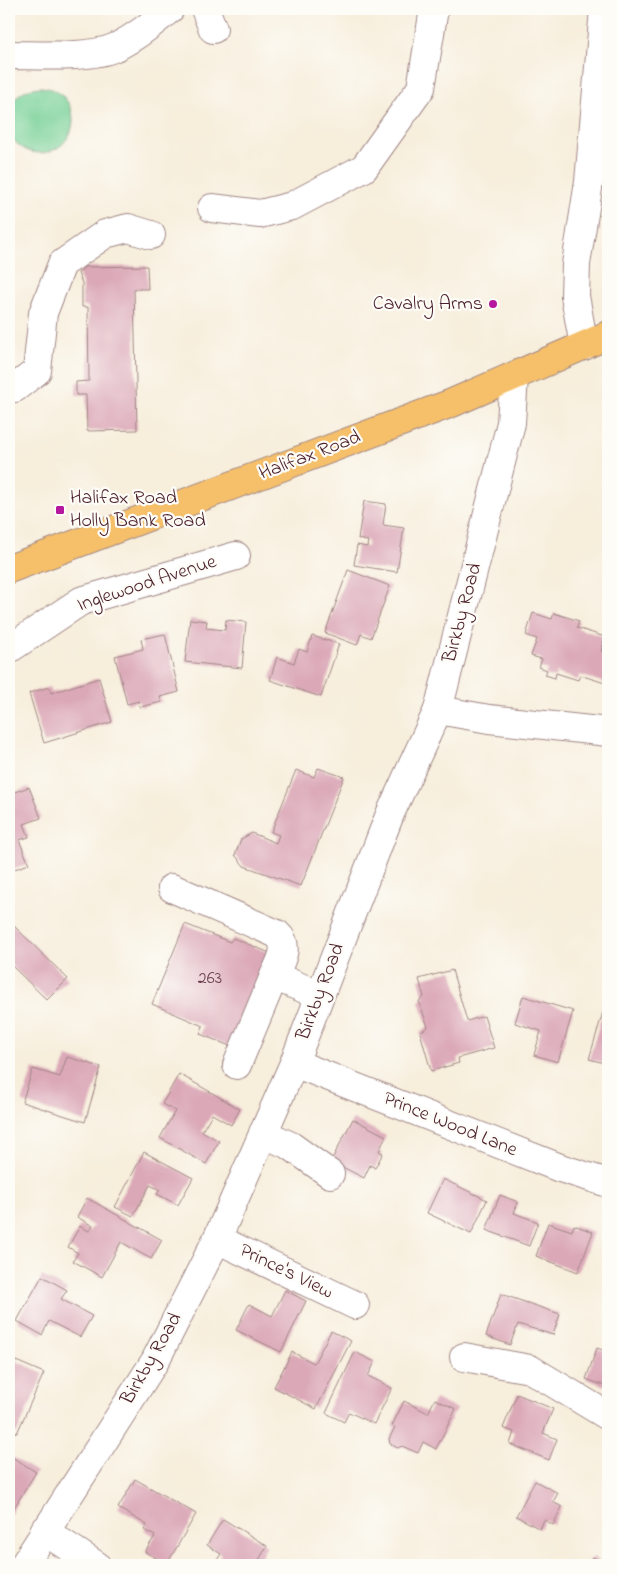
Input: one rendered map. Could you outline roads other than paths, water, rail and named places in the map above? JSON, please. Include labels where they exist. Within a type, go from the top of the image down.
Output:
[{"type":"highway","name":"Halifax Road","points":[[9,568],[452,403],[596,341]]},
{"type":"street","points":[[9,55],[96,53],[115,47],[142,32],[170,9]]},
{"type":"street","points":[[212,208],[260,214],[292,206],[364,168],[421,88],[434,9]]},
{"type":"street","points":[[596,341],[575,296],[576,264],[589,182],[604,9]]},
{"type":"street","points":[[9,389],[15,388],[37,371],[43,313],[62,264],[105,234],[128,228],[151,235]]},
{"type":"street","name":"Birkby Road","points":[[24,1565],[44,1531],[155,1361],[217,1239],[294,1063],[390,814],[438,710],[511,422],[514,376]]},
{"type":"street","name":"Inglewood Avenue","points":[[9,649],[81,601],[236,556]]},
{"type":"street","points":[[438,710],[489,719],[608,732]]},
{"type":"street","points":[[172,888],[277,934],[282,938],[284,945],[283,954],[237,1065]]},
{"type":"street","points":[[274,976],[319,995]]},
{"type":"street","name":"Prince Wood Lane","points":[[294,1063],[560,1168],[608,1183]]},
{"type":"street","points":[[263,1133],[291,1146],[330,1174]]},
{"type":"street","name":"Prince's View","points":[[217,1239],[355,1305]]},
{"type":"street","points":[[464,1357],[530,1369],[608,1416]]},
{"type":"street","points":[[44,1531],[96,1565]]},
{"type":"place","name":"Cavalry Arms","points":[[493,304]]},
{"type":"place","name":"Halifax Road Holly Bank Road","points":[[60,510]]}]
